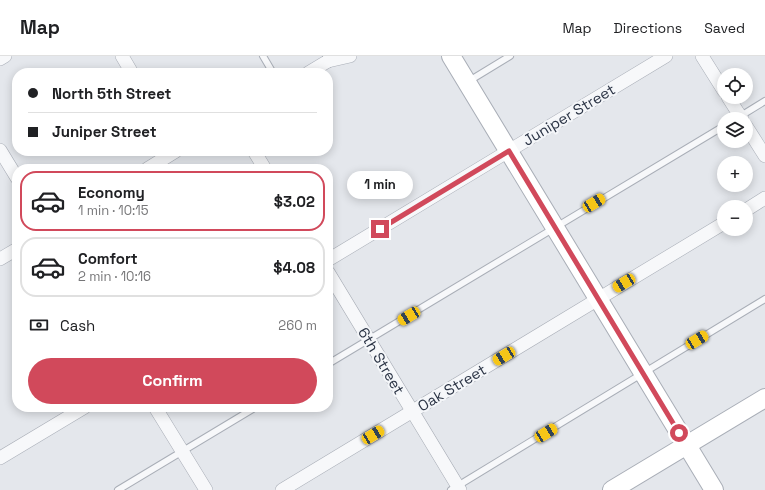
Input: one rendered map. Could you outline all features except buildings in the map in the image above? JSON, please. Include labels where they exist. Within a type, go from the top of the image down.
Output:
[{"type":"main road","points":[[451,56],[714,490]]},
{"type":"main road","points":[[612,490],[765,398]]},
{"type":"street","points":[[0,59],[5,56]]},
{"type":"street","points":[[122,56],[129,68]]},
{"type":"street","points":[[315,68],[329,58],[350,56]]},
{"type":"street","name":"Juniper Street","points":[[333,257],[666,56]]},
{"type":"street","points":[[702,56],[717,80]]},
{"type":"street","points":[[753,138],[765,156]]},
{"type":"street","points":[[0,150],[12,170]]},
{"type":"street","points":[[155,164],[168,156]]},
{"type":"street","points":[[753,206],[765,198]]},
{"type":"street","name":"Oak Street","points":[[282,490],[717,227]]},
{"type":"street","points":[[0,259],[12,252]]},
{"type":"street","name":"6th Street","points":[[333,280],[456,489]]},
{"type":"street","points":[[0,458],[77,412]]},
{"type":"street","points":[[158,412],[206,490]]},
{"type":"lane","points":[[263,56],[270,68]]},
{"type":"lane","points":[[467,82],[510,56]]},
{"type":"lane","points":[[751,112],[765,101]]},
{"type":"lane","points":[[333,361],[717,130]]},
{"type":"lane","points":[[456,489],[765,299]]},
{"type":"lane","points":[[118,490],[248,412]]},
{"type":"route","points":[[380,229],[509,151],[679,433]]}]
